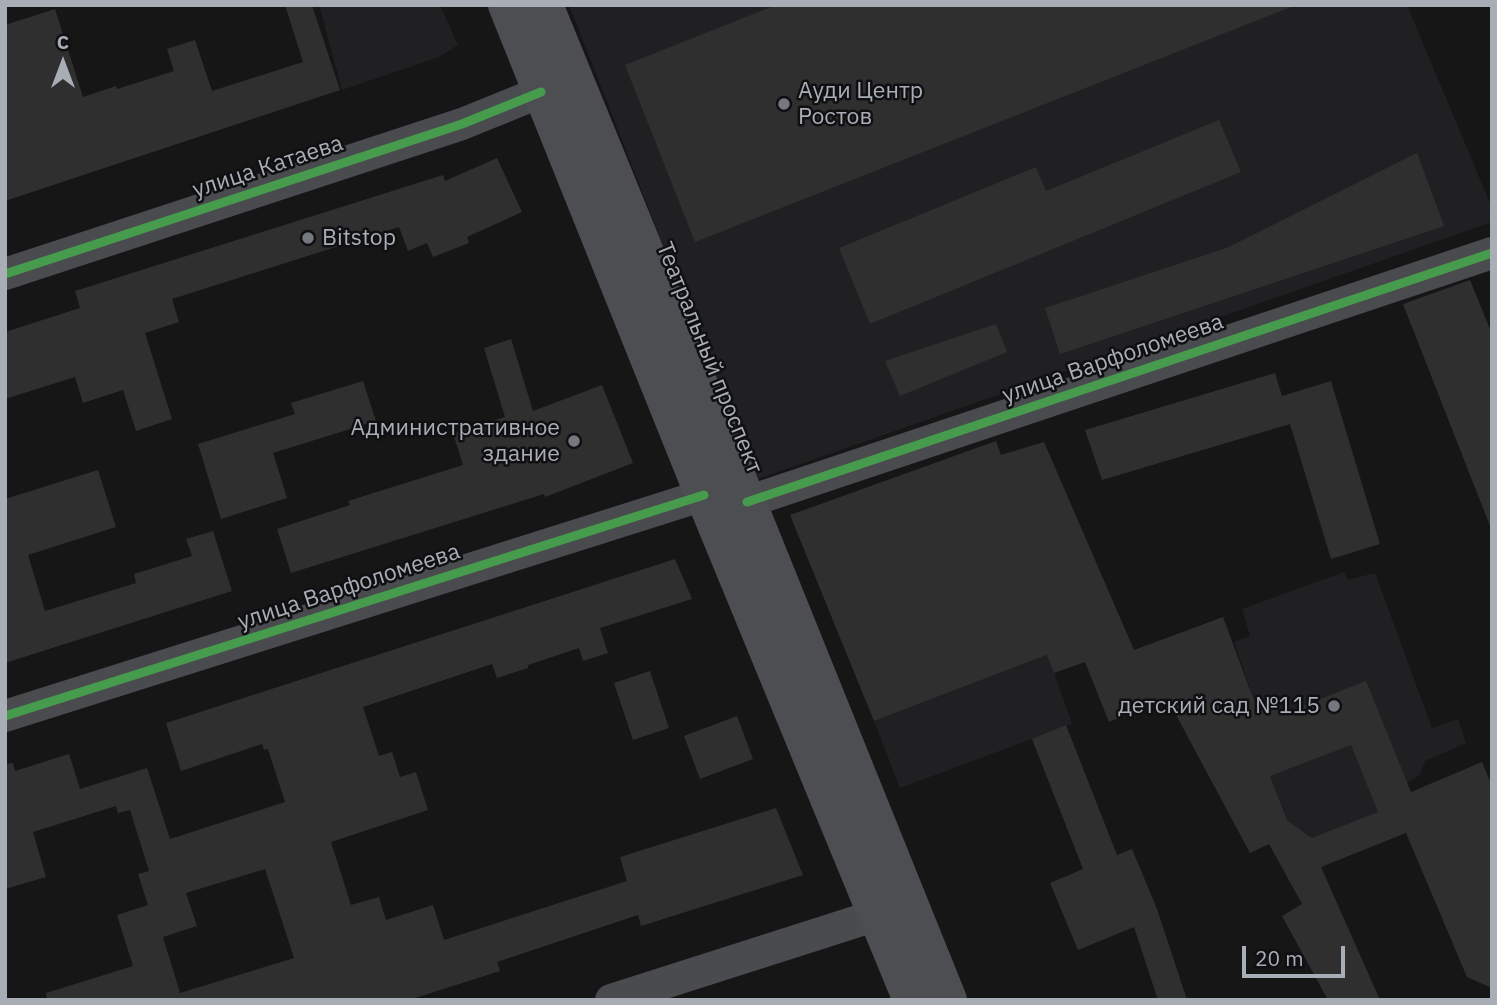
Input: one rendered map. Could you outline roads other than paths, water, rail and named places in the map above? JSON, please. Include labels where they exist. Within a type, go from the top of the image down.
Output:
[{"type":"main road","points":[[507,5],[704,495],[912,1000]]},
{"type":"main road","name":"Театральный проспект","points":[[544,5],[947,1000]]},
{"type":"street","name":"улица Катаева","points":[[5,274],[462,124],[541,92]]},
{"type":"street","name":"улица Варфоломеева","points":[[747,502],[1492,253]]},
{"type":"street","name":"улица Варфоломеева","points":[[5,716],[704,495]]},
{"type":"street","points":[[611,1000],[877,915]]},
{"type":"place","name":"Ауди Центр Ростов","points":[[784,104]]},
{"type":"place","name":"Bitstop","points":[[308,238]]},
{"type":"place","name":"Административное здание","points":[[574,441]]},
{"type":"place","name":"детский сад №115","points":[[1334,706]]}]
